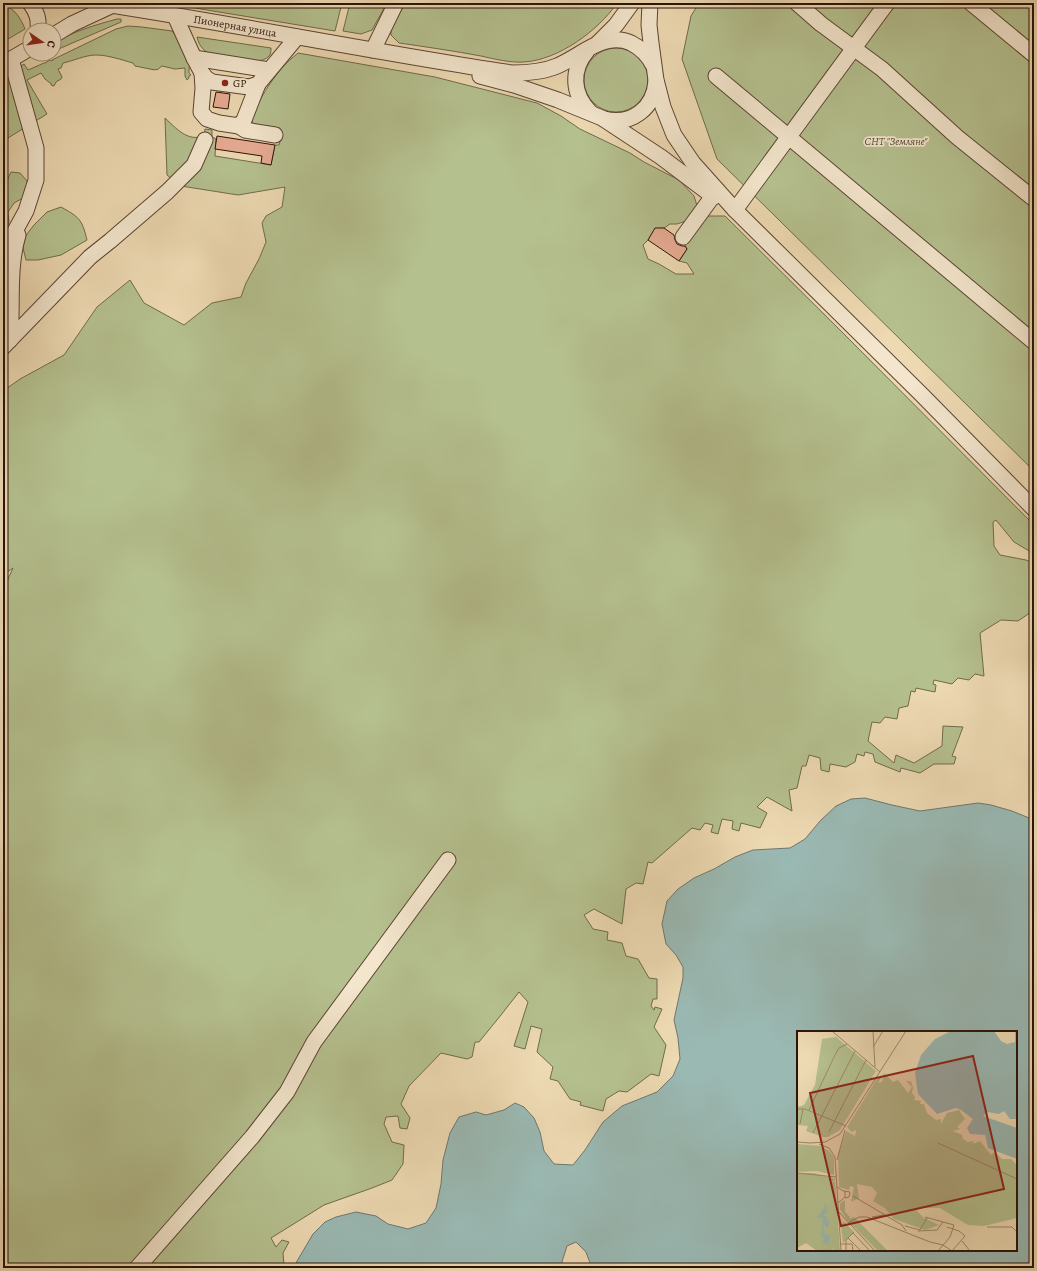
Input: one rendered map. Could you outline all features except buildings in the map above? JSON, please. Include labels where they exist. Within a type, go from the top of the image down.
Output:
[{"type":"street","points":[[30,3],[37,15],[38,22]]},
{"type":"street","name":"Пионерная улица","points":[[98,3],[423,59]]},
{"type":"street","points":[[373,50],[396,3]]},
{"type":"street","points":[[632,3],[616,25],[587,52],[579,62],[575,82],[578,96],[590,112],[661,157],[712,196],[735,210]]},
{"type":"street","points":[[423,59],[536,92],[599,117],[609,120],[625,120],[639,113],[650,102],[653,95],[655,75],[649,25],[650,3]]},
{"type":"street","points":[[797,3],[821,24],[882,69],[957,137],[1034,199]]},
{"type":"street","points":[[735,210],[886,3]]},
{"type":"street","points":[[971,3],[1034,56]]},
{"type":"street","points":[[62,30],[113,5]]},
{"type":"street","points":[[175,16],[202,73],[212,82],[249,87],[258,84]]},
{"type":"street","points":[[239,126],[244,120],[258,84],[297,37]]},
{"type":"street","points":[[423,59],[525,73],[547,70],[558,66],[595,45],[613,40],[629,42],[643,50],[652,64],[663,107],[674,135],[693,163],[735,210],[922,395],[1034,509]]},
{"type":"street","points":[[6,343],[11,323],[11,277],[15,245],[36,180],[36,148],[20,54]]},
{"type":"street","points":[[194,58],[269,70]]},
{"type":"street","points":[[202,73],[204,88],[201,112],[207,119],[219,123],[239,126],[245,130],[275,135]]},
{"type":"street","points":[[716,76],[1034,342]]},
{"type":"street","points":[[6,343],[90,257],[167,192],[194,165],[205,140]]},
{"type":"street","points":[[683,236],[712,196]]},
{"type":"street","points":[[3,253],[26,211]]},
{"type":"street","points":[[137,1268],[252,1137],[287,1092],[314,1042],[448,860]]},
{"type":"green space","points":[[164,3],[342,3],[335,31]]},
{"type":"green space","points":[[350,3],[387,3],[372,30],[361,34],[343,31]]},
{"type":"green space","points":[[406,3],[617,3],[599,24],[563,50],[537,60],[519,62],[399,43],[391,35],[391,31],[395,18]]},
{"type":"green space","name":"СНТ \"Земляне\"","points":[[699,3],[1034,3],[1034,471],[717,159],[682,59],[691,16]]},
{"type":"green space","points":[[3,5],[14,11],[22,24],[22,31],[3,42]]},
{"type":"green space","points":[[121,19],[121,22],[62,48],[62,39],[69,35]]},
{"type":"green space","points":[[128,26],[172,31],[190,66],[189,73],[191,75],[187,80],[185,76],[185,68],[175,69],[162,66],[155,70],[135,66],[133,63],[101,55],[88,56],[63,63],[61,68],[58,69],[62,77],[54,86],[45,79],[41,73],[27,80],[47,114],[3,141],[3,78],[24,64],[28,70],[47,62],[62,62],[62,55],[116,29]]},
{"type":"green space","points":[[197,37],[271,48],[271,53],[264,60],[257,61],[213,55],[202,48]]},
{"type":"green space","points":[[616,48],[634,54],[642,62],[648,80],[642,98],[634,106],[616,112],[598,106],[590,98],[584,80],[590,62],[598,54]]},
{"type":"green space","points":[[298,53],[435,77],[537,103],[561,116],[580,129],[630,153],[679,180],[694,196],[698,209],[686,221],[677,224],[670,224],[664,228],[655,229],[643,245],[648,259],[676,274],[694,274],[687,263],[679,261],[687,249],[683,241],[705,216],[725,216],[1034,525],[1034,550],[1031,552],[1014,542],[996,520],[993,522],[994,546],[1000,555],[1034,563],[1034,610],[1018,621],[1001,620],[980,633],[984,676],[975,674],[969,680],[958,678],[952,684],[934,680],[933,684],[936,685],[935,692],[916,688],[915,692],[911,691],[908,706],[899,708],[897,719],[885,717],[880,723],[872,722],[868,741],[894,763],[896,755],[914,763],[942,746],[943,726],[963,727],[952,756],[956,757],[954,764],[934,764],[920,773],[901,768],[900,772],[875,762],[873,754],[865,752],[864,756],[857,754],[855,762],[846,767],[830,764],[829,772],[821,770],[820,758],[809,755],[806,766],[802,766],[797,788],[789,790],[792,811],[767,797],[757,807],[767,813],[760,828],[741,823],[739,831],[732,829],[733,821],[722,819],[718,834],[711,832],[713,825],[705,823],[700,830],[692,828],[652,863],[648,862],[643,884],[636,883],[626,889],[622,924],[594,909],[584,915],[593,929],[608,932],[607,940],[622,943],[626,956],[638,959],[649,978],[657,979],[657,999],[653,999],[651,1006],[654,1010],[655,1007],[662,1009],[654,1027],[666,1045],[659,1076],[651,1074],[627,1092],[619,1091],[606,1099],[603,1111],[580,1105],[581,1102],[570,1099],[558,1081],[550,1079],[553,1067],[537,1052],[542,1029],[531,1026],[525,1049],[514,1046],[528,1002],[519,992],[479,1042],[475,1042],[472,1057],[467,1059],[441,1053],[409,1086],[401,1104],[410,1118],[407,1129],[400,1128],[398,1116],[386,1117],[384,1124],[392,1142],[404,1145],[403,1164],[392,1180],[324,1205],[271,1238],[276,1247],[282,1240],[289,1242],[283,1253],[284,1265],[276,1268],[3,1268],[3,590],[13,568],[3,575],[3,391],[20,379],[64,355],[97,307],[130,280],[144,303],[184,325],[212,303],[241,297],[246,283],[266,242],[262,223],[266,216],[282,207],[285,187],[238,195],[181,186],[167,175],[165,118],[187,136],[204,136],[205,129],[212,130],[212,137],[216,139],[215,156],[271,165],[275,145],[279,145],[282,135],[280,128],[252,123],[253,117],[263,94],[273,79],[285,64]]},
{"type":"green space","points":[[11,172],[20,173],[27,181],[29,190],[23,198],[14,203],[8,212],[9,222],[3,238],[4,196],[7,180]]},
{"type":"green space","points":[[61,207],[79,219],[87,240],[61,255],[38,260],[26,260],[22,244],[27,234],[47,212]]},
{"type":"water","points":[[865,798],[920,811],[978,803],[1012,811],[1034,820],[1034,1268],[592,1268],[586,1252],[576,1242],[567,1246],[560,1268],[293,1268],[313,1234],[325,1222],[336,1217],[356,1212],[376,1216],[388,1224],[408,1229],[426,1223],[436,1208],[441,1184],[443,1160],[450,1133],[459,1117],[476,1112],[486,1115],[504,1110],[515,1103],[524,1107],[534,1118],[540,1132],[544,1151],[554,1164],[573,1165],[585,1150],[603,1122],[622,1106],[657,1092],[673,1076],[680,1059],[678,1038],[674,1020],[683,978],[683,967],[676,955],[666,944],[662,924],[667,901],[678,889],[694,878],[735,857],[753,850],[790,848],[805,839],[821,820],[836,806],[851,799]]},
{"type":"place","name":"GP","points":[[225,83]]}]
